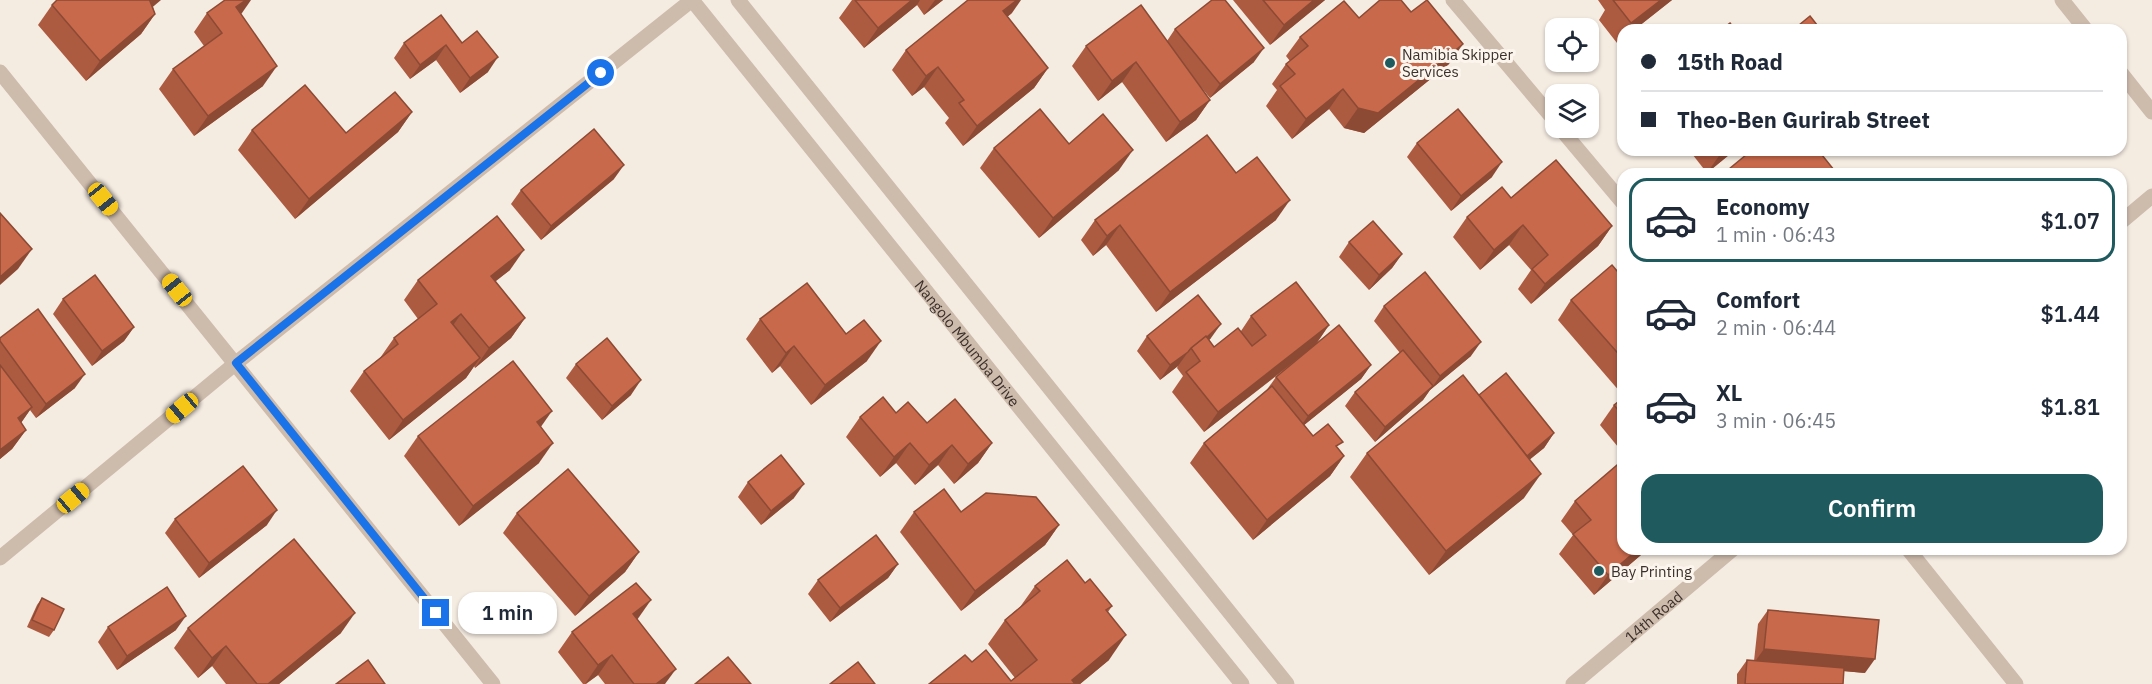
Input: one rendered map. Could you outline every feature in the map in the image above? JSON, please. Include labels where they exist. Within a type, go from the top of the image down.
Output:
[{"type":"street","points":[[0,558],[236,363],[692,0]]},
{"type":"street","name":"Nangolo Mbumba Drive","points":[[692,0],[1242,684]]},
{"type":"street","points":[[738,0],[1287,684]]},
{"type":"street","points":[[1453,0],[1545,109]]},
{"type":"street","points":[[2062,0],[2081,24]]},
{"type":"street","points":[[0,72],[494,684]]},
{"type":"street","points":[[2127,81],[2152,112]]},
{"type":"street","points":[[1568,138],[1617,196]]},
{"type":"street","points":[[2127,217],[2152,196]]},
{"type":"street","name":"14th Road","points":[[1573,684],[1726,555]]},
{"type":"street","points":[[1913,555],[2016,684]]},
{"type":"building","points":[[57,0],[152,0],[150,1],[155,14],[100,61],[52,5]]},
{"type":"building","points":[[225,0],[246,0],[236,7],[277,66],[208,116],[173,69],[222,33],[207,13]]},
{"type":"building","points":[[855,0],[912,0],[878,28]]},
{"type":"building","points":[[968,0],[1017,0],[1003,11],[1048,68],[977,126],[959,103],[964,100],[938,67],[926,76],[906,50]]},
{"type":"building","points":[[1212,0],[1225,0],[1264,48],[1220,84],[1175,29]]},
{"type":"building","points":[[1263,0],[1314,0],[1284,25]]},
{"type":"building","points":[[1380,0],[1401,0],[1411,12],[1427,0],[1463,44],[1378,113],[1358,108],[1343,89],[1306,119],[1280,86],[1295,74],[1286,64],[1308,46],[1300,37],[1344,1],[1359,18]]},
{"type":"building","points":[[1613,0],[1661,0],[1631,23]]},
{"type":"building","points":[[1141,5],[1210,100],[1180,122],[1136,62],[1112,81],[1086,46]]},
{"type":"building","points":[[441,15],[462,43],[477,31],[498,57],[470,78],[446,45],[420,65],[404,43]]},
{"type":"building","points":[[1810,16],[1816,24],[1800,24]]},
{"type":"building","points":[[305,85],[346,133],[395,92],[412,112],[309,199],[252,130]]},
{"type":"building","points":[[1040,109],[1069,144],[1103,114],[1133,150],[1053,218],[994,148]]},
{"type":"building","points":[[1458,109],[1502,162],[1461,196],[1417,143]]},
{"type":"building","points":[[594,129],[624,165],[551,226],[521,190]]},
{"type":"building","points":[[1207,135],[1236,173],[1257,157],[1290,200],[1170,292],[1120,225],[1107,236],[1095,220]]},
{"type":"building","points":[[1745,156],[1823,156],[1832,168],[1730,168]]},
{"type":"building","points":[[1556,160],[1612,226],[1545,284],[1532,269],[1548,255],[1523,225],[1494,250],[1467,217],[1502,187],[1511,198]]},
{"type":"building","points":[[0,213],[32,249],[0,277]]},
{"type":"building","points":[[497,216],[524,250],[491,276],[525,318],[489,348],[461,314],[451,322],[480,358],[403,420],[364,371],[398,344],[394,338],[437,304],[418,280]]},
{"type":"building","points":[[1373,221],[1402,254],[1379,275],[1349,242]]},
{"type":"building","points":[[1612,265],[1617,271],[1617,352],[1571,300]]},
{"type":"building","points":[[1425,272],[1481,342],[1440,376],[1384,306]]},
{"type":"building","points":[[95,275],[134,327],[102,351],[63,299]]},
{"type":"building","points":[[1296,282],[1329,325],[1218,412],[1186,372],[1200,361],[1191,348],[1206,336],[1214,347],[1238,328],[1252,346],[1266,335],[1251,316]]},
{"type":"building","points":[[807,283],[846,334],[864,320],[881,341],[825,385],[794,346],[786,353],[760,319]]},
{"type":"building","points":[[1198,295],[1221,324],[1170,365],[1147,336]]},
{"type":"building","points":[[38,309],[85,374],[46,404],[0,341],[0,338]]},
{"type":"building","points":[[1339,325],[1371,365],[1308,416],[1276,377]]},
{"type":"building","points":[[607,338],[641,380],[612,406],[576,364]]},
{"type":"building","points":[[1403,350],[1433,386],[1385,427],[1355,392]]},
{"type":"building","points":[[513,361],[552,411],[537,422],[553,443],[473,506],[418,436]]},
{"type":"building","points":[[0,365],[32,407],[18,418],[26,430],[0,450]]},
{"type":"building","points":[[1506,373],[1554,433],[1527,456],[1479,395]]},
{"type":"building","points":[[1463,375],[1541,474],[1446,551],[1367,453]]},
{"type":"building","points":[[1272,386],[1313,436],[1328,424],[1343,442],[1336,446],[1344,456],[1267,520],[1204,443]]},
{"type":"building","points":[[883,397],[896,413],[908,402],[927,423],[955,399],[992,443],[968,464],[952,445],[929,465],[910,443],[894,457],[860,417]]},
{"type":"building","points":[[781,455],[804,484],[771,511],[748,482]]},
{"type":"building","points":[[1617,465],[1617,555],[1631,555],[1608,575],[1573,534],[1591,520],[1575,501]]},
{"type":"building","points":[[243,466],[277,510],[209,563],[175,519]]},
{"type":"building","points":[[568,469],[639,552],[589,596],[517,513]]},
{"type":"building","points":[[944,489],[961,512],[986,493],[1036,497],[1059,525],[975,591],[914,512]]},
{"type":"building","points":[[876,535],[898,564],[840,608],[818,580]]},
{"type":"building","points":[[294,539],[355,613],[268,684],[257,684],[226,646],[212,658],[188,628]]},
{"type":"building","points":[[1067,560],[1085,583],[1090,579],[1112,606],[1106,610],[1126,635],[1072,680],[1075,684],[929,684],[965,655],[972,662],[986,650],[1011,681],[1037,660],[1005,620],[1040,591],[1035,586]]},
{"type":"building","points":[[636,583],[651,600],[633,614],[676,669],[656,684],[634,684],[612,655],[598,665],[572,632]]},
{"type":"building","points":[[167,587],[186,616],[127,656],[108,627]]},
{"type":"building","points":[[42,598],[64,609],[54,630],[32,620]]},
{"type":"building","points":[[1768,610],[1879,620],[1875,659],[1764,649]]},
{"type":"building","points":[[728,657],[751,684],[695,684]]},
{"type":"building","points":[[368,660],[385,684],[336,684]]},
{"type":"building","points":[[1747,660],[1844,668],[1843,684],[1745,684]]},
{"type":"building","points":[[858,662],[875,684],[830,684]]},
{"type":"place","name":"Namibia Skipper Services","points":[[1390,63]]},
{"type":"place","name":"Bay Printing","points":[[1599,571]]},
{"type":"route","points":[[436,613],[236,363],[601,73]]}]
